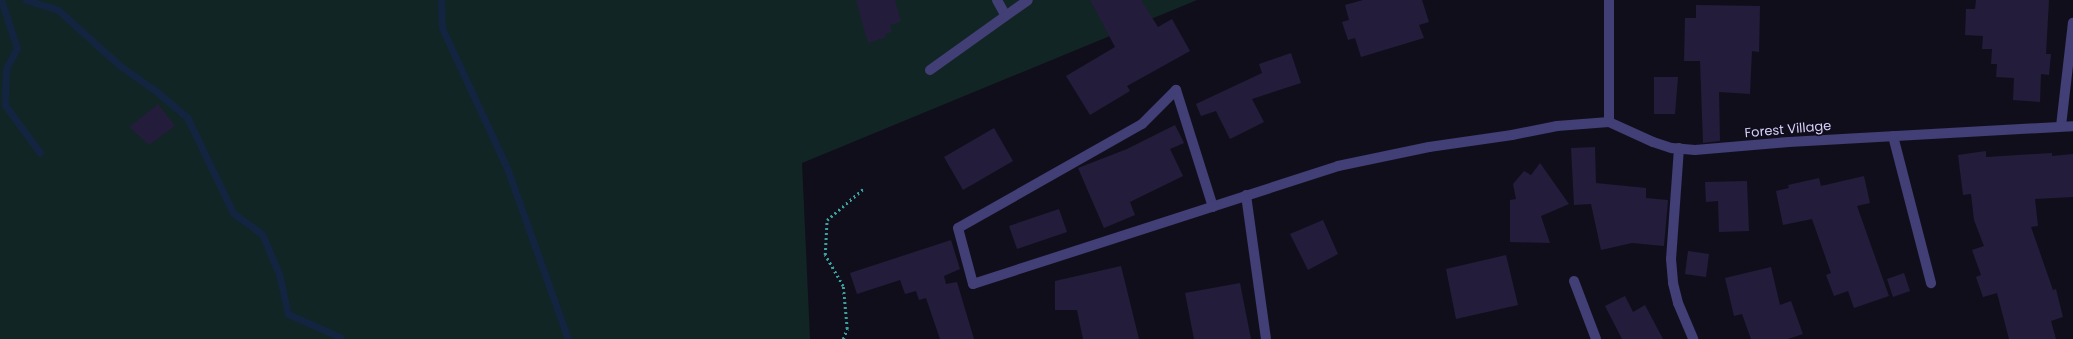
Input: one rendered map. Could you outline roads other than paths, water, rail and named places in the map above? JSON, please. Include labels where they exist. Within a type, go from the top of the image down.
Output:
[{"type":"street","points":[[997,0],[1006,16]]},
{"type":"street","points":[[930,70],[1028,0]]},
{"type":"street","points":[[1609,0],[1609,122]]},
{"type":"street","points":[[2061,126],[2073,23]]},
{"type":"street","name":"Forest Village","points":[[1213,207],[1176,90],[1142,124],[958,228],[973,284],[1213,207],[1246,195],[1370,158],[1430,147],[1512,135],[1557,126],[1609,122],[1654,142],[1695,150],[1789,142],[2073,126]]},
{"type":"street","points":[[1893,136],[1932,283]]},
{"type":"street","points":[[1679,148],[1671,259],[1673,283],[1678,303],[1694,339]]},
{"type":"street","points":[[1246,195],[1266,339]]},
{"type":"street","points":[[1574,281],[1596,339]]},
{"type":"waterway","points":[[1,0],[17,48],[6,69],[5,105],[40,153]]},
{"type":"waterway","points":[[26,0],[58,10],[119,65],[157,92],[187,117],[233,213],[262,234],[279,274],[288,314],[340,337],[340,339]]},
{"type":"waterway","points":[[441,0],[442,28],[507,168],[568,339]]}]
